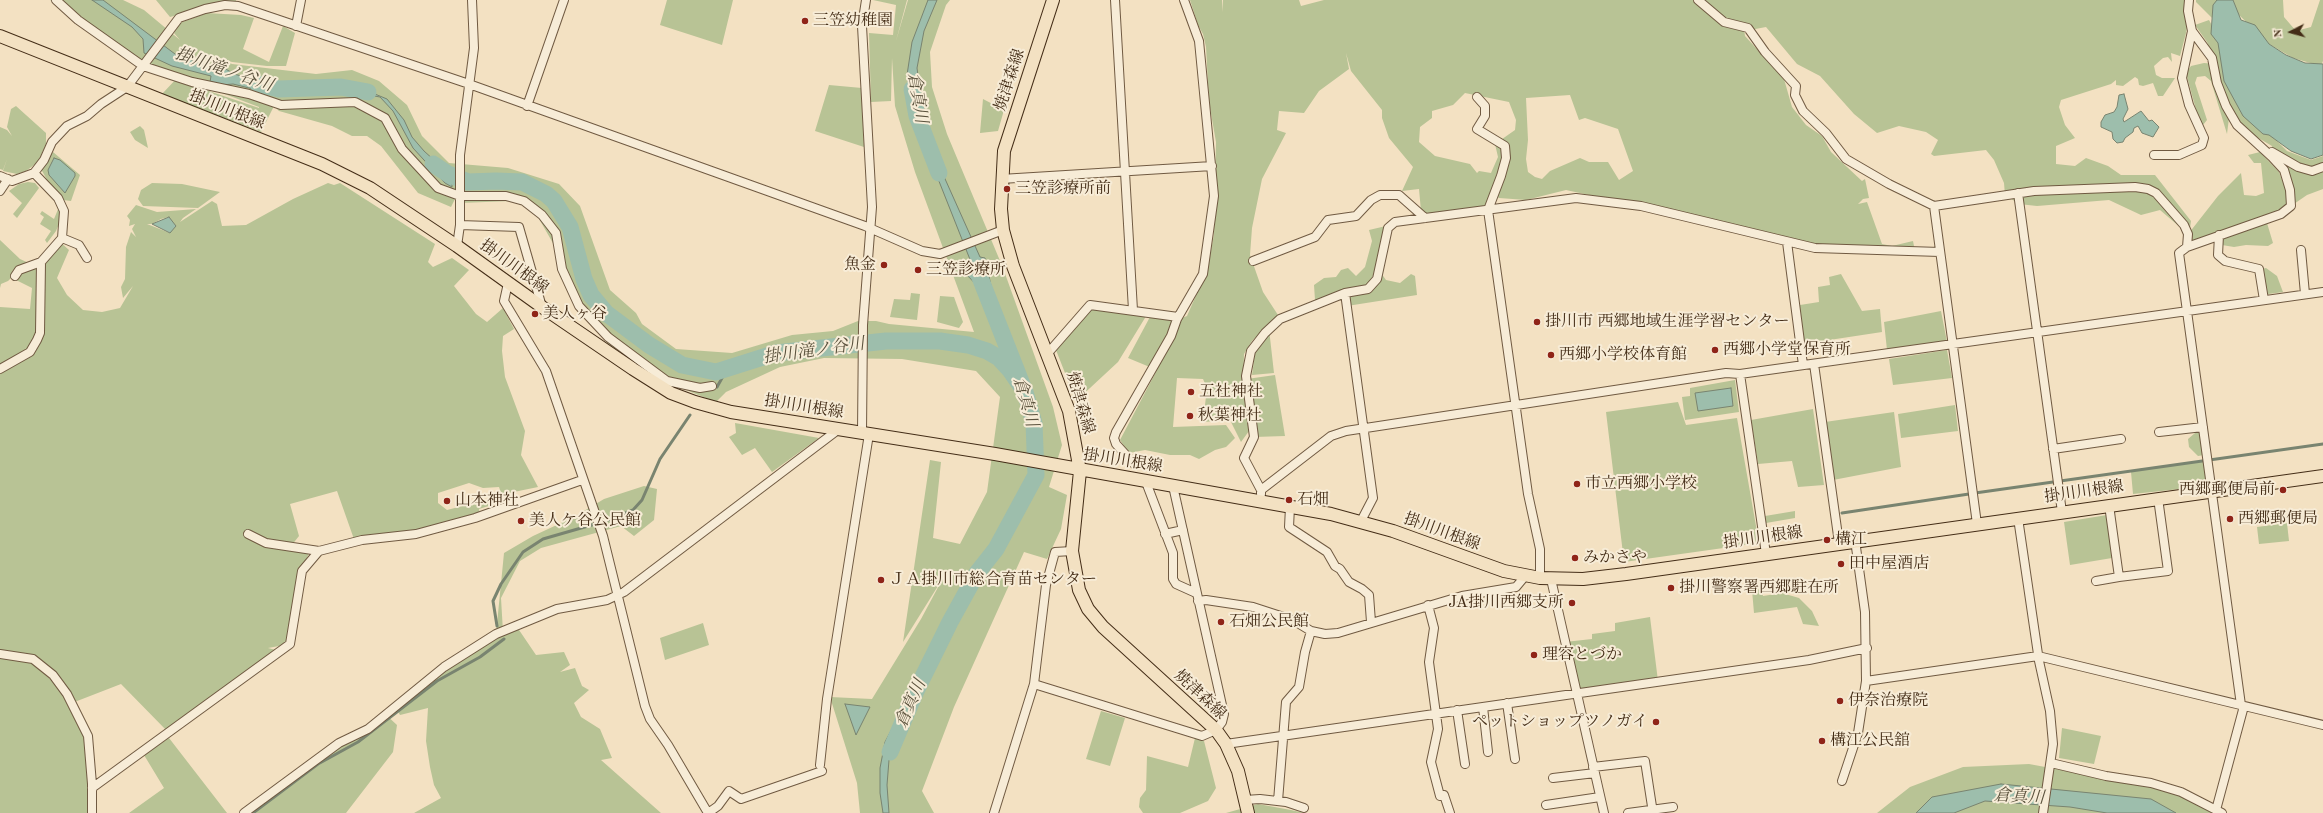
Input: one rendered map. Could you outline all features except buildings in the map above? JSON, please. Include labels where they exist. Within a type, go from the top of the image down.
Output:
[{"type":"main road","name":"焼津森線","points":[[1053,0],[1004,151],[1001,209],[1003,230],[1013,266],[1048,353],[1069,411],[1080,471],[1072,551],[1079,590],[1088,608],[1103,627],[1216,730],[1226,744],[1238,771],[1246,806]]},
{"type":"main road","name":"掛川川根線","points":[[0,36],[322,164],[370,188],[457,246],[542,307],[633,369],[671,393],[695,402],[731,412],[998,455],[1146,482],[1261,495],[1290,507],[1361,521],[1393,531],[1504,571],[1546,579],[1583,579],[1626,574],[1855,540],[2323,476]]},
{"type":"street","points":[[56,0],[78,20],[143,66],[192,82],[249,94],[281,105],[355,102],[385,118],[402,149],[438,188],[460,193],[506,196],[524,201],[542,215],[556,233],[562,269],[579,306],[608,337],[667,381],[700,388],[712,386]]},
{"type":"street","points":[[296,26],[301,0]]},
{"type":"street","points":[[457,246],[460,225],[460,155],[474,48],[472,0]]},
{"type":"street","points":[[527,106],[564,0]]},
{"type":"street","points":[[508,283],[504,301],[546,371],[582,480],[603,536],[636,675],[650,720],[668,745],[708,813],[718,806],[729,792],[741,799],[821,768],[828,692],[865,433],[863,325],[871,228],[862,26],[866,0]]},
{"type":"street","points":[[1115,0],[1133,310]]},
{"type":"street","points":[[1135,465],[1116,444],[1114,438],[1171,336],[1178,317],[1203,274],[1214,196],[1199,41],[1184,0]]},
{"type":"street","points":[[1698,0],[1724,22],[1748,28],[1765,52],[1796,86],[1795,95],[1803,111],[1826,133],[1846,159],[1878,178],[1934,206],[2018,193],[2135,187],[2148,188],[2156,193],[2184,225],[2188,234],[2187,247]]},
{"type":"street","points":[[2154,155],[2179,155],[2202,145],[2204,138],[2189,105],[2182,78],[2192,31],[2188,11],[2189,0]]},
{"type":"street","points":[[0,176],[5,181],[12,181],[34,173],[44,160],[52,142],[67,126],[87,116],[101,104],[127,87],[179,18],[205,8],[225,5],[238,6],[469,84],[871,228],[922,251],[940,254],[1003,230]]},
{"type":"street","points":[[2051,766],[2151,783],[2182,792],[2219,811],[2242,706],[2179,253],[2187,247],[2281,214],[2291,206],[2290,190],[2284,170],[2237,125],[2226,106],[2218,83],[2212,58],[2192,31]]},
{"type":"street","points":[[1477,97],[1485,106],[1485,116],[1477,129],[1505,146],[1506,158],[1488,210],[1514,405],[1528,494],[1546,579],[1576,693],[1604,813]]},
{"type":"street","points":[[2251,138],[2298,167],[2312,171],[2323,167]]},
{"type":"street","points":[[1002,179],[1212,166]]},
{"type":"street","points":[[14,276],[19,270],[40,262],[62,238],[64,211],[62,206],[58,198],[34,173]]},
{"type":"street","points":[[0,191],[5,181]]},
{"type":"street","points":[[2018,193],[2062,512]]},
{"type":"street","points":[[1253,261],[1314,237],[1328,220],[1356,216],[1371,200],[1380,196],[1399,196],[1425,218]]},
{"type":"street","points":[[1940,252],[1815,248],[1641,206],[1604,200],[1576,198],[1395,222],[1388,228],[1376,279],[1368,289],[1345,293],[1280,319],[1265,333],[1251,351],[1246,376],[1254,437],[1244,458],[1261,495],[1331,436],[1364,428],[1726,373],[1740,374],[1814,364],[2323,292]]},
{"type":"street","points":[[1934,206],[1977,524]]},
{"type":"street","points":[[460,225],[519,227],[542,307]]},
{"type":"street","points":[[2219,235],[2218,255],[2225,262],[2259,269],[2264,300]]},
{"type":"street","points":[[62,238],[79,245],[87,258]]},
{"type":"street","points":[[1787,242],[1803,365]]},
{"type":"street","points":[[2301,250],[2305,294]]},
{"type":"street","points":[[0,369],[30,352],[40,333],[40,262]]},
{"type":"street","points":[[1345,293],[1373,498],[1361,521]]},
{"type":"street","points":[[1048,353],[1090,305],[1178,317]]},
{"type":"street","points":[[1814,364],[1839,543]]},
{"type":"street","points":[[1740,374],[1766,554]]},
{"type":"street","points":[[2159,432],[2203,427]]},
{"type":"street","points":[[244,813],[339,743],[378,722],[444,667],[496,634],[557,609],[577,607],[607,600],[624,592],[839,429]]},
{"type":"street","points":[[2053,449],[2121,439]]},
{"type":"street","points":[[248,534],[266,543],[319,551],[362,540],[416,534],[475,518],[582,480]]},
{"type":"street","points":[[1146,482],[1164,534],[1173,553],[1173,579],[1179,586],[1197,597],[1206,600],[1253,607],[1293,620],[1311,631],[1324,634],[1338,633],[1462,596],[1516,587],[1526,575]]},
{"type":"street","points":[[1034,684],[1202,736],[1216,730],[1222,722],[1224,714],[1173,486]]},
{"type":"street","points":[[2096,581],[2168,571],[2158,498]]},
{"type":"street","points":[[2109,505],[2119,577]]},
{"type":"street","points":[[1290,507],[1289,527],[1327,552],[1335,566],[1340,569],[1349,582],[1362,589],[1369,596],[1371,622]]},
{"type":"street","points":[[2018,518],[2038,656],[2050,711],[2053,744],[2044,813]]},
{"type":"street","points":[[1164,534],[1183,530]]},
{"type":"street","points":[[1842,781],[1858,733],[1866,681],[1867,648],[1865,612],[1855,540]]},
{"type":"street","points":[[92,788],[290,644],[302,571],[319,551]]},
{"type":"street","points":[[994,813],[1034,684],[1046,585],[1055,552],[1072,551]]},
{"type":"street","points":[[1428,605],[1434,628],[1429,662],[1438,729],[1431,762],[1440,796],[1444,795],[1450,813]]},
{"type":"street","points":[[1278,801],[1282,736],[1286,702],[1299,687],[1311,631]]},
{"type":"street","points":[[1226,744],[1809,660],[1867,648]]},
{"type":"street","points":[[0,654],[33,659],[53,675],[67,694],[88,736],[92,788],[92,813]]},
{"type":"street","points":[[1866,681],[2038,656],[2323,725]]},
{"type":"street","points":[[1507,703],[1514,759]]},
{"type":"street","points":[[1483,707],[1488,752]]},
{"type":"street","points":[[1457,710],[1465,764]]},
{"type":"street","points":[[1553,778],[1645,761],[1653,811]]},
{"type":"street","points":[[1546,805],[1600,797]]},
{"type":"street","points":[[1246,806],[1260,799],[1278,801],[1304,808]]},
{"type":"street","points":[[1628,813],[1653,811],[1672,807]]},
{"type":"shaded area","points":[[50,0],[123,0],[144,10],[180,40],[174,33],[180,23],[207,13],[241,15],[254,18],[243,49],[269,62],[283,26],[295,33],[286,66],[267,66],[232,62],[214,56],[232,64],[316,74],[352,70],[379,81],[407,105],[422,136],[449,163],[508,168],[559,184],[580,206],[610,290],[636,313],[642,324],[676,349],[732,353],[792,335],[833,331],[858,321],[876,321],[889,324],[974,332],[915,172],[895,106],[892,58],[891,101],[871,102],[869,33],[893,35],[896,5],[873,0],[907,0],[896,41],[908,0],[950,0],[946,5],[930,52],[932,87],[947,134],[1003,268],[1053,407],[1062,445],[1049,487],[1067,495],[1061,529],[1047,559],[1024,552],[954,707],[922,791],[934,813],[860,813],[857,783],[830,697],[872,699],[921,619],[943,578],[903,642],[930,460],[941,462],[933,538],[960,544],[987,492],[1000,397],[976,371],[902,359],[824,358],[780,367],[726,392],[716,402],[681,388],[644,370],[607,343],[571,295],[554,245],[534,210],[511,201],[460,203],[455,199],[451,207],[418,193],[381,146],[367,136],[352,136],[332,126],[279,111],[274,106],[261,132],[162,94],[178,77],[143,66]],"holes":[[[185,79],[259,107],[203,89]]]},
{"type":"shaded area","points":[[156,0],[236,0],[236,3],[207,7],[170,17]]},
{"type":"shaded area","points":[[667,0],[733,0],[722,45],[660,25]]},
{"type":"shaded area","points":[[1190,0],[1222,0],[1223,12],[1223,0],[1299,0],[1301,6],[1324,0],[1695,0],[1730,28],[1744,29],[1745,36],[1784,79],[1792,107],[1806,125],[1822,136],[1831,152],[1862,181],[1865,179],[1869,198],[1863,199],[1858,204],[1867,202],[1882,244],[1892,246],[1913,241],[1915,251],[1833,248],[1566,190],[1526,200],[1499,198],[1495,195],[1488,208],[1427,215],[1421,211],[1419,189],[1402,191],[1413,167],[1389,138],[1382,118],[1382,110],[1351,71],[1346,53],[1349,69],[1319,91],[1304,113],[1279,111],[1277,130],[1286,133],[1262,179],[1252,228],[1250,255],[1263,292],[1278,315],[1252,341],[1244,354],[1243,390],[1249,431],[1241,442],[1230,420],[1203,422],[1207,388],[1203,379],[1177,378],[1173,427],[1226,425],[1235,438],[1226,447],[1215,450],[1199,459],[1190,455],[1170,455],[1145,450],[1129,453],[1120,440],[1157,370],[1128,358],[1151,315],[1182,318],[1187,316],[1208,268],[1214,234],[1216,142],[1209,102],[1206,47],[1203,34],[1198,25]],"holes":[[[1465,93],[1509,102],[1516,120],[1515,130],[1495,144],[1498,157],[1491,173],[1479,171],[1477,173],[1470,164],[1435,156],[1419,142],[1420,127],[1432,118],[1432,111],[1453,105]],[[1570,95],[1579,120],[1585,118],[1618,129],[1633,171],[1619,180],[1608,162],[1589,162],[1580,158],[1550,171],[1542,179],[1535,177],[1528,172],[1526,159],[1528,140],[1526,98]]]},
{"type":"shaded area","points":[[1704,0],[2191,0],[2186,33],[2180,56],[2171,53],[2172,62],[2168,57],[2163,58],[2154,66],[2156,75],[2162,78],[2175,78],[2163,96],[2158,96],[2153,83],[2143,86],[2139,85],[2138,79],[2135,77],[2123,86],[2116,85],[2116,80],[2111,84],[2061,100],[2059,107],[2065,125],[2075,138],[2056,146],[2056,164],[2075,166],[2086,158],[2108,166],[2121,175],[2155,175],[2191,221],[2190,228],[2181,228],[2160,210],[2141,215],[2109,200],[2037,206],[2019,204],[2005,195],[2004,183],[1994,160],[1986,150],[1934,156],[1931,154],[1938,140],[1926,132],[1899,126],[1877,133],[1854,114],[1820,76],[1797,64],[1766,27],[1750,30],[1716,14]]},
{"type":"shaded area","points":[[2196,0],[2217,0],[2212,18],[2196,2]]},
{"type":"shaded area","points":[[2233,0],[2283,0],[2284,17],[2296,31],[2311,27],[2320,0],[2323,0],[2323,61],[2321,66],[2293,58],[2269,44],[2237,13]]},
{"type":"shaded area","points":[[2209,20],[2271,135],[2287,151],[2311,160],[2323,156],[2323,189],[2307,195],[2291,206],[2288,173],[2270,155],[2272,146],[2242,126],[2238,118],[2229,118],[2227,134],[2211,81],[2205,76],[2197,77],[2195,83],[2207,120],[2203,125],[2198,117],[2186,73],[2191,66],[2204,63],[2216,64],[2207,42],[2195,25]]},
{"type":"shaded area","points":[[829,85],[862,88],[864,147],[815,131]]},
{"type":"shaded area","points":[[983,99],[1004,110],[998,131],[980,133]]},
{"type":"shaded area","points":[[16,106],[46,133],[46,144],[38,162],[26,171],[17,174],[3,171],[7,159],[3,170],[0,169],[0,127],[7,130],[12,136],[7,127],[11,109]]},
{"type":"shaded area","points":[[140,126],[144,130],[148,148],[135,140],[130,132]]},
{"type":"shaded area","points":[[53,152],[80,175],[71,201],[63,200],[51,187],[41,169]]},
{"type":"shaded area","points":[[2260,152],[2279,172],[2287,193],[2287,204],[2267,223],[2273,243],[2268,246],[2246,245],[2234,247],[2222,245],[2219,241],[2187,247],[2189,233],[2218,196],[2241,173],[2244,195],[2256,196],[2264,193],[2261,163],[2254,163],[2248,155]]},
{"type":"shaded area","points":[[28,182],[35,183],[39,188],[17,218],[13,214],[22,203],[9,191],[19,184]]},
{"type":"shaded area","points":[[152,183],[182,184],[220,192],[198,208],[143,206],[138,199],[141,190]]},
{"type":"shaded area","points":[[328,183],[334,185],[340,183],[435,244],[428,262],[433,267],[452,258],[469,270],[454,286],[476,314],[487,322],[503,308],[514,329],[503,336],[502,351],[505,377],[525,431],[521,455],[538,487],[504,494],[501,493],[499,487],[483,488],[469,483],[438,493],[438,503],[447,510],[474,503],[511,499],[479,509],[480,516],[441,532],[355,542],[337,491],[290,504],[299,536],[291,546],[310,550],[302,571],[290,644],[268,648],[280,651],[168,732],[121,684],[72,703],[88,736],[92,813],[0,813],[0,373],[26,354],[0,367],[0,307],[30,309],[32,288],[16,280],[17,273],[32,270],[40,265],[58,240],[69,250],[57,278],[67,295],[83,310],[102,312],[120,308],[133,286],[123,298],[121,287],[125,279],[126,247],[131,232],[136,237],[132,229],[135,224],[129,226],[130,220],[127,216],[136,205],[157,212],[196,209],[183,218],[180,222],[212,201],[217,204],[222,226],[246,225],[293,199]],"holes":[[[169,217],[170,233],[147,224],[152,224]],[[33,664],[57,674],[66,693]]]},
{"type":"shaded area","points":[[59,207],[61,219],[56,231],[47,243],[45,240],[51,231],[40,224],[44,217],[40,214],[42,211],[54,219]]},
{"type":"shaded area","points":[[1386,226],[1372,279],[1364,287],[1315,300],[1314,285],[1324,278],[1336,277],[1341,270],[1348,268],[1356,276],[1365,267],[1372,241],[1369,230]]},
{"type":"shaded area","points":[[0,240],[20,259],[33,265],[13,270],[11,278],[1,284],[0,288]]},
{"type":"shaded area","points":[[2266,268],[2277,276],[2283,292],[2261,295],[2257,270]]},
{"type":"shaded area","points":[[1381,273],[1386,280],[1400,283],[1411,274],[1415,276],[1417,295],[1347,306],[1346,296],[1370,287]]},
{"type":"shaded area","points":[[1841,274],[1862,311],[1880,309],[1882,332],[1803,344],[1800,305],[1819,302],[1818,287],[1830,285],[1829,277]]},
{"type":"shaded area","points":[[911,293],[920,294],[917,320],[890,317],[894,299],[910,300]]},
{"type":"shaded area","points":[[940,296],[954,297],[963,322],[959,328],[937,322]]},
{"type":"shaded area","points":[[1095,307],[1148,313],[1118,362],[1076,401],[1056,350],[1088,310]]},
{"type":"shaded area","points":[[1941,311],[1947,342],[1887,350],[1884,322]]},
{"type":"shaded area","points":[[1269,329],[1274,373],[1252,375],[1255,353]]},
{"type":"shaded area","points":[[1947,350],[1952,378],[1893,385],[1889,359]]},
{"type":"shaded area","points":[[1275,375],[1285,436],[1254,437],[1247,379]]},
{"type":"shaded area","points":[[1735,380],[1739,412],[1685,420],[1682,397],[1690,396],[1690,388]]},
{"type":"shaded area","points":[[1678,402],[1686,425],[1737,418],[1759,543],[1624,562],[1606,412]]},
{"type":"shaded area","points":[[1955,405],[1958,431],[1901,438],[1898,414]]},
{"type":"shaded area","points":[[1813,409],[1824,485],[1798,487],[1792,461],[1758,464],[1751,420]]},
{"type":"shaded area","points":[[1894,412],[1901,467],[1833,480],[1825,422]]},
{"type":"shaded area","points":[[735,423],[819,438],[772,472],[755,448],[742,455],[729,437],[736,433]]},
{"type":"shaded area","points":[[2201,432],[2204,455],[2198,456],[2189,447],[2188,439],[2195,433]]},
{"type":"shaded area","points":[[2204,460],[2208,486],[2133,494],[2131,472]]},
{"type":"shaded area","points":[[644,486],[657,489],[654,520],[634,536],[621,526],[541,548],[520,561],[501,598],[503,632],[517,627],[536,655],[564,652],[570,665],[560,672],[575,668],[582,686],[589,690],[574,703],[581,717],[600,729],[612,758],[601,760],[661,813],[414,813],[441,798],[434,785],[426,741],[428,708],[400,715],[396,708],[444,667],[496,634],[504,553],[533,536],[574,517],[604,499]]},
{"type":"shaded area","points":[[1795,511],[1795,518],[1766,523],[1765,521],[1765,516]]},
{"type":"shaded area","points":[[2107,515],[2112,558],[2070,565],[2064,522]]},
{"type":"shaded area","points":[[2287,523],[2289,541],[2259,544],[2257,527]]},
{"type":"shaded area","points":[[1761,589],[1763,596],[1782,593],[1799,598],[1812,611],[1819,626],[1803,624],[1797,607],[1754,613],[1752,590]]},
{"type":"shaded area","points":[[1650,617],[1658,681],[1576,693],[1565,642],[1592,639],[1592,634],[1615,631],[1615,623]]},
{"type":"shaded area","points":[[703,623],[709,645],[665,660],[660,638]]},
{"type":"shaded area","points":[[1101,711],[1125,718],[1110,766],[1086,759]]},
{"type":"shaded area","points":[[384,713],[397,725],[393,752],[346,813],[244,813]]},
{"type":"shaded area","points":[[2062,728],[2101,736],[2094,764],[2059,758]]},
{"type":"shaded area","points":[[169,738],[227,813],[129,813],[164,788],[144,755]]},
{"type":"shaded area","points":[[1195,738],[1204,741],[1216,788],[1208,801],[1180,813],[1143,813],[1139,807],[1140,798],[1146,790],[1147,756],[1188,767]]},
{"type":"shaded area","points":[[2029,764],[2175,791],[2217,813],[1877,813],[1910,787],[1963,767]]},
{"type":"shaded area","points":[[1258,804],[1291,810],[1304,813],[1226,813]]},
{"type":"water","points":[[92,0],[103,0],[175,54],[214,68],[216,63],[234,74],[278,86],[281,93],[269,93],[233,84],[222,85],[210,82],[211,76],[172,66],[144,53],[143,39],[132,27]]},
{"type":"water","points":[[928,0],[937,0],[924,31],[917,68],[923,115],[919,111],[913,113],[907,75],[912,42]]},
{"type":"water","points":[[2217,0],[2233,0],[2241,20],[2255,25],[2269,44],[2286,55],[2305,63],[2323,64],[2323,155],[2311,159],[2291,151],[2269,135],[2263,134],[2243,116],[2224,81],[2218,43],[2211,34],[2213,5]]},
{"type":"water","points":[[358,87],[387,99],[404,120],[412,137],[424,151],[445,170],[452,172],[452,187],[445,183],[413,148],[393,111],[380,97],[346,91],[306,90]]},
{"type":"water","points":[[2124,94],[2128,109],[2123,119],[2124,122],[2141,111],[2149,121],[2152,120],[2159,127],[2153,137],[2142,133],[2138,126],[2134,128],[2133,132],[2125,138],[2123,142],[2117,143],[2113,139],[2112,132],[2101,127],[2101,122],[2105,115],[2114,112],[2117,107],[2119,95]]},
{"type":"water","points":[[927,151],[933,152],[980,257],[985,258],[995,304],[963,271],[964,267],[971,262]]},
{"type":"water","points":[[54,158],[60,160],[75,173],[75,176],[65,193],[49,175],[48,170]]},
{"type":"water","points":[[169,217],[176,226],[170,233],[152,224]]},
{"type":"water","points":[[1731,388],[1733,406],[1698,411],[1695,393]]},
{"type":"water","points":[[915,693],[889,760],[887,785],[889,813],[883,813],[880,793],[880,768],[885,742],[904,706]]},
{"type":"water","points":[[845,704],[870,707],[856,735]]},
{"type":"water","points":[[2001,784],[2151,799],[2176,813],[2107,813],[2070,807],[1985,801],[1954,813],[1916,813],[1932,797]]},
{"type":"waterway","name":"掛川滝ノ谷川","points":[[258,84],[279,89],[341,87],[368,92]]},
{"type":"waterway","name":"倉真川","points":[[912,89],[917,116],[939,173]]},
{"type":"waterway","name":"掛川滝ノ谷川","points":[[433,164],[448,174],[468,182],[522,182],[546,194],[554,201],[570,227],[584,279],[591,295],[606,313],[649,345],[682,365],[716,372],[776,353],[886,341],[940,341],[968,345],[987,351],[999,358],[1010,370],[1025,392]]},
{"type":"waterway","name":"倉真川","points":[[890,752],[916,691],[950,622],[977,573],[996,549],[1036,475],[1034,423],[1025,392],[979,275]]},
{"type":"waterway","points":[[717,387],[727,369]]},
{"type":"waterway","points":[[608,520],[633,510],[642,500],[660,459],[690,415]]},
{"type":"waterway","points":[[1975,493],[2323,444]]},
{"type":"waterway","points":[[1842,513],[1969,494]]},
{"type":"waterway","points":[[497,626],[493,601],[501,584],[523,552],[543,539],[595,524]]},
{"type":"waterway","points":[[253,813],[318,764],[358,742],[437,681],[480,657],[504,639]]},
{"type":"place","name":"三笠幼稚園","points":[[805,21]]},
{"type":"place","name":"三笠診療所前","points":[[1007,189]]},
{"type":"place","name":"魚金","points":[[884,265]]},
{"type":"place","name":"三笠診療所","points":[[918,270]]},
{"type":"place","name":"美人ヶ谷","points":[[535,314]]},
{"type":"place","name":"掛川市 西郷地域生涯学習センター","points":[[1537,322]]},
{"type":"place","name":"西郷小学堂保育所","points":[[1715,350]]},
{"type":"place","name":"西郷小学校体育館","points":[[1551,355]]},
{"type":"place","name":"五社神社","points":[[1191,392]]},
{"type":"place","name":"秋葉神社","points":[[1190,416]]},
{"type":"place","name":"市立西郷小学校","points":[[1577,484]]},
{"type":"place","name":"西郷郵便局前","points":[[2283,490]]},
{"type":"place","name":"石畑","points":[[1289,500]]},
{"type":"place","name":"山本神社","points":[[447,501]]},
{"type":"place","name":"西郷郵便局","points":[[2230,519]]},
{"type":"place","name":"美人ケ谷公民館","points":[[521,521]]},
{"type":"place","name":"構江","points":[[1827,540]]},
{"type":"place","name":"みかさや","points":[[1575,558]]},
{"type":"place","name":"田中屋酒店","points":[[1841,564]]},
{"type":"place","name":"ＪＡ掛川市総合育苗センター","points":[[881,580]]},
{"type":"place","name":"掛川警察署西郷駐在所","points":[[1671,588]]},
{"type":"place","name":"JA掛川西郷支所","points":[[1572,603]]},
{"type":"place","name":"石畑公民館","points":[[1221,622]]},
{"type":"place","name":"理容とづか","points":[[1534,655]]},
{"type":"place","name":"伊奈治療院","points":[[1840,701]]},
{"type":"place","name":"ペットショップツノガイ","points":[[1656,722]]},
{"type":"place","name":"構江公民舘","points":[[1822,741]]}]
